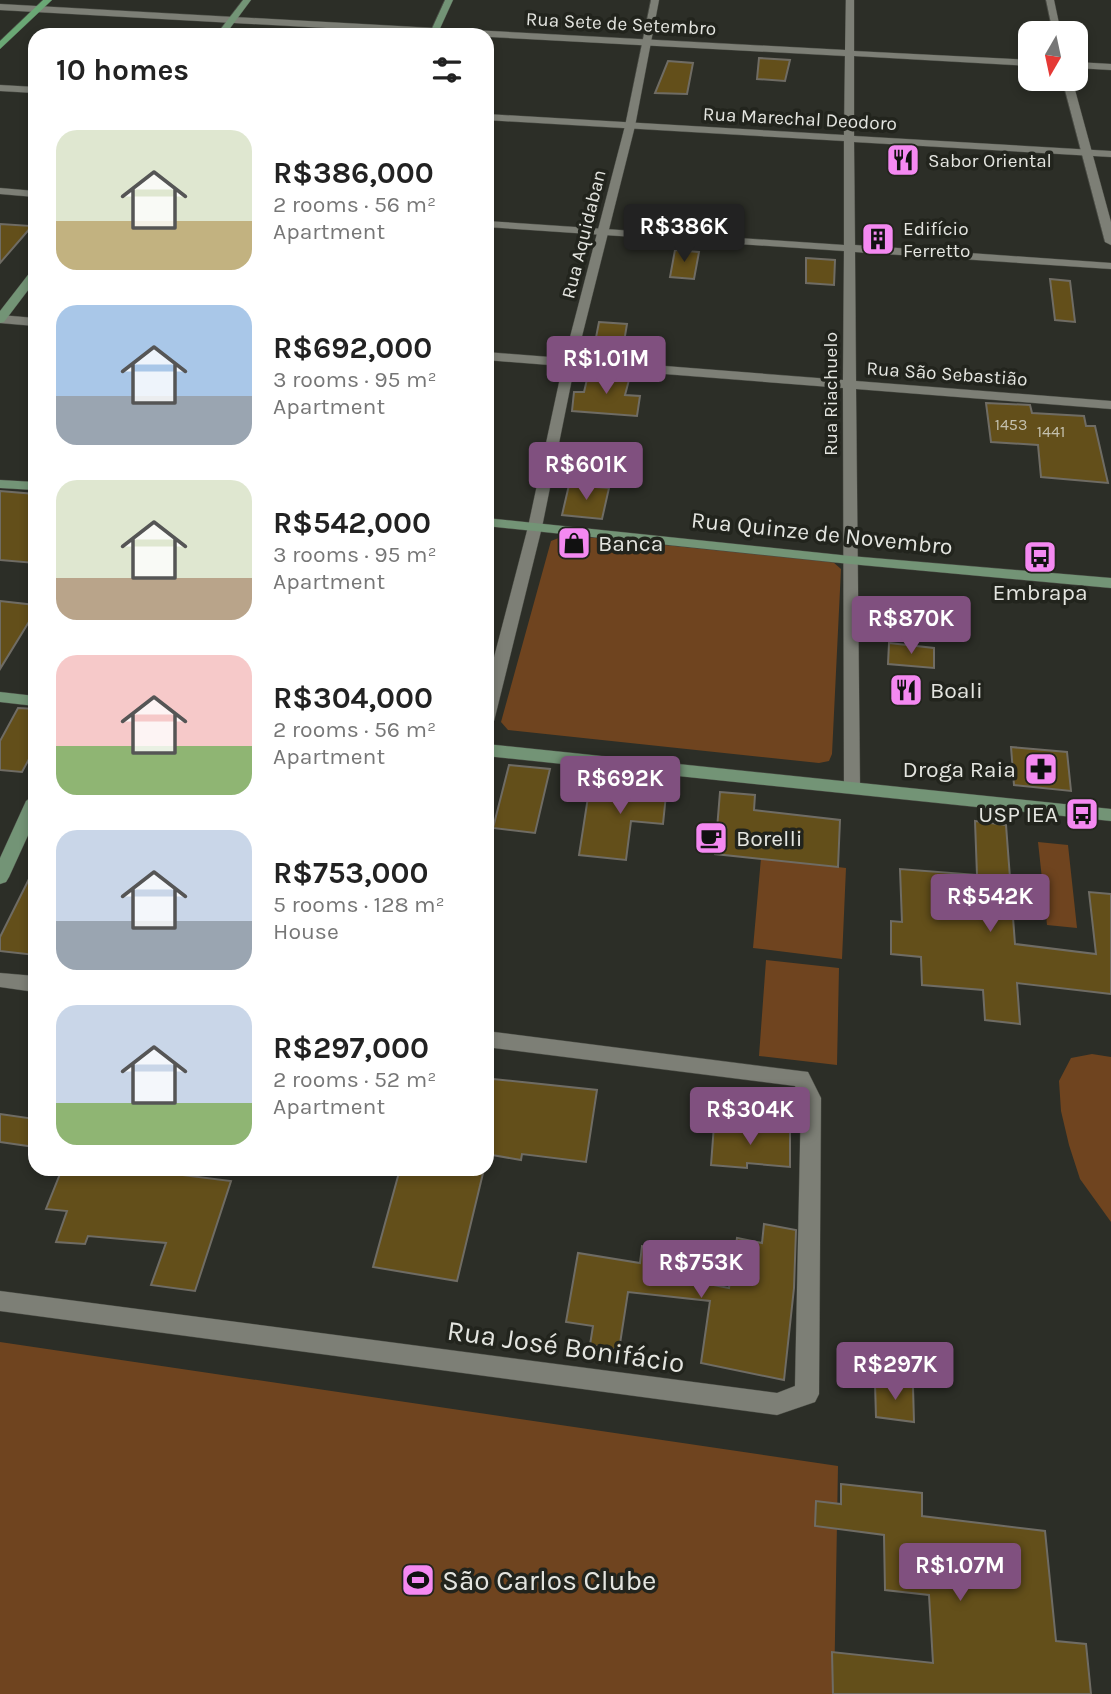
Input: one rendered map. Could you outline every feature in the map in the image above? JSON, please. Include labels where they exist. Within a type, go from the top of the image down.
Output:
[{"type":"main road","points":[[0,47],[48,0]]},
{"type":"main road","points":[[226,28],[247,0]]},
{"type":"main road","points":[[436,28],[449,0]]},
{"type":"main road","points":[[0,319],[28,282]]},
{"type":"main road","points":[[0,484],[28,486]]},
{"type":"main road","name":"Rua Quinze de Novembro","points":[[494,523],[850,561],[1111,583]]},
{"type":"main road","points":[[0,697],[28,700]]},
{"type":"main road","points":[[494,751],[1111,815]]},
{"type":"main road","points":[[0,877],[28,815]]},
{"type":"street","name":"Rua Aquidaban","points":[[494,689],[535,527],[569,364],[630,126],[655,0]]},
{"type":"street","name":"Rua Riachuelo","points":[[850,0],[849,138],[852,248],[847,384],[852,788]]},
{"type":"street","points":[[1050,0],[1054,21]]},
{"type":"street","name":"Rua Sete de Setembro","points":[[0,7],[356,28]]},
{"type":"street","name":"Rua Sete de Setembro","points":[[494,36],[1018,62]]},
{"type":"street","points":[[1088,66],[1111,67]]},
{"type":"street","points":[[0,88],[28,90]]},
{"type":"street","points":[[1070,91],[1111,242]]},
{"type":"street","name":"Rua Marechal Deodoro","points":[[494,118],[1111,154]]},
{"type":"street","points":[[0,191],[28,193]]},
{"type":"street","points":[[494,225],[1111,266]]},
{"type":"street","points":[[0,319],[28,321]]},
{"type":"street","name":"Rua São Sebastião","points":[[494,357],[1111,405]]},
{"type":"street","points":[[0,980],[28,983]]},
{"type":"street","name":"Rua José Bonifácio","points":[[0,1301],[777,1404],[807,1394],[811,1098],[801,1078],[494,1040]]},
{"type":"shaded area","points":[[566,535],[833,562],[841,569],[832,754],[829,761],[819,763],[508,730],[501,722],[551,541]]},
{"type":"shaded area","points":[[1038,842],[1068,845],[1077,928],[1047,925]]},
{"type":"shaded area","points":[[761,858],[846,868],[842,959],[753,948]]},
{"type":"shaded area","points":[[766,960],[839,968],[837,1065],[759,1056]]},
{"type":"shaded area","points":[[1092,1054],[1111,1057],[1111,1222],[1080,1179],[1061,1111],[1059,1081],[1071,1058]]},
{"type":"shaded area","name":"São Carlos Clube","points":[[0,1342],[838,1466],[834,1694],[0,1694]]},
{"type":"building","points":[[759,58],[790,60],[785,81],[757,79]]},
{"type":"building","points":[[668,61],[693,63],[687,94],[655,93]]},
{"type":"building","points":[[0,224],[28,226],[28,231],[0,263]]},
{"type":"building","points":[[675,250],[699,252],[694,279],[670,277]]},
{"type":"building","points":[[806,258],[835,260],[834,285],[806,283]]},
{"type":"building","points":[[1050,279],[1070,281],[1075,322],[1055,320]]},
{"type":"building","points":[[599,322],[627,324],[621,360],[592,358]]},
{"type":"building","points":[[589,371],[618,373],[617,379],[629,380],[625,395],[640,396],[637,416],[572,411],[574,392],[584,392]]},
{"type":"building","points":[[986,403],[1030,405],[1032,413],[1084,416],[1086,426],[1095,426],[1108,483],[1041,477],[1038,445],[991,442]]},
{"type":"building","points":[[569,485],[609,488],[602,519],[562,515]]},
{"type":"building","points":[[0,491],[28,493],[28,562],[0,560]]},
{"type":"building","points":[[0,601],[28,604],[28,623],[0,669]]},
{"type":"building","points":[[889,643],[934,648],[934,668],[888,664]]},
{"type":"building","points":[[18,708],[28,709],[28,761],[22,772],[0,770],[0,741]]},
{"type":"building","name":"Droga Raia","points":[[1011,747],[1067,752],[1071,791],[1014,785]]},
{"type":"building","points":[[509,765],[550,769],[535,833],[494,828]]},
{"type":"building","points":[[603,779],[667,785],[663,824],[631,821],[626,860],[579,855],[588,797],[600,798]]},
{"type":"building","points":[[720,792],[755,795],[754,810],[840,820],[838,867],[715,854]]},
{"type":"building","points":[[975,821],[1006,825],[1015,944],[1096,954],[1089,892],[1111,894],[1111,994],[1017,983],[1020,1024],[985,1020],[983,990],[922,985],[921,957],[891,954],[891,921],[902,922],[900,869],[977,875]]},
{"type":"building","points":[[28,881],[28,954],[0,951],[0,937]]},
{"type":"building","points":[[494,1079],[597,1090],[586,1162],[522,1154],[521,1160],[494,1155]]},
{"type":"building","points":[[0,1114],[28,1118],[28,1146],[0,1142]]},
{"type":"building","points":[[714,1125],[790,1132],[790,1167],[747,1163],[747,1168],[711,1165]]},
{"type":"building","points":[[59,1176],[190,1176],[231,1181],[195,1291],[151,1285],[166,1243],[88,1236],[85,1244],[56,1242],[67,1211],[46,1209]]},
{"type":"building","points":[[398,1176],[482,1176],[457,1281],[373,1267]]},
{"type":"building","points":[[764,1224],[796,1230],[794,1288],[784,1380],[701,1363],[710,1301],[628,1292],[619,1350],[590,1345],[593,1326],[566,1322],[578,1253],[640,1263],[642,1246],[689,1251],[688,1280],[729,1288],[737,1238],[762,1243]]},
{"type":"building","points":[[875,1383],[913,1387],[914,1422],[876,1417]]},
{"type":"building","points":[[841,1484],[922,1493],[922,1516],[1045,1531],[1056,1641],[1086,1644],[1091,1694],[833,1694],[832,1652],[933,1663],[929,1595],[885,1590],[884,1535],[815,1526],[816,1501],[841,1504]]},
{"type":"place","name":"Sabor Oriental","points":[[903,160]]},
{"type":"place","name":"Edifício Ferretto","points":[[878,239]]},
{"type":"place","name":"Banca","points":[[574,543]]},
{"type":"place","name":"Embrapa","points":[[1040,557]]},
{"type":"place","name":"Boali","points":[[906,690]]},
{"type":"place","name":"Droga Raia","points":[[1041,769]]},
{"type":"place","name":"USP IEA","points":[[1082,814]]},
{"type":"place","name":"Borelli","points":[[711,838]]},
{"type":"place","name":"São Carlos Clube","points":[[418,1580]]}]
